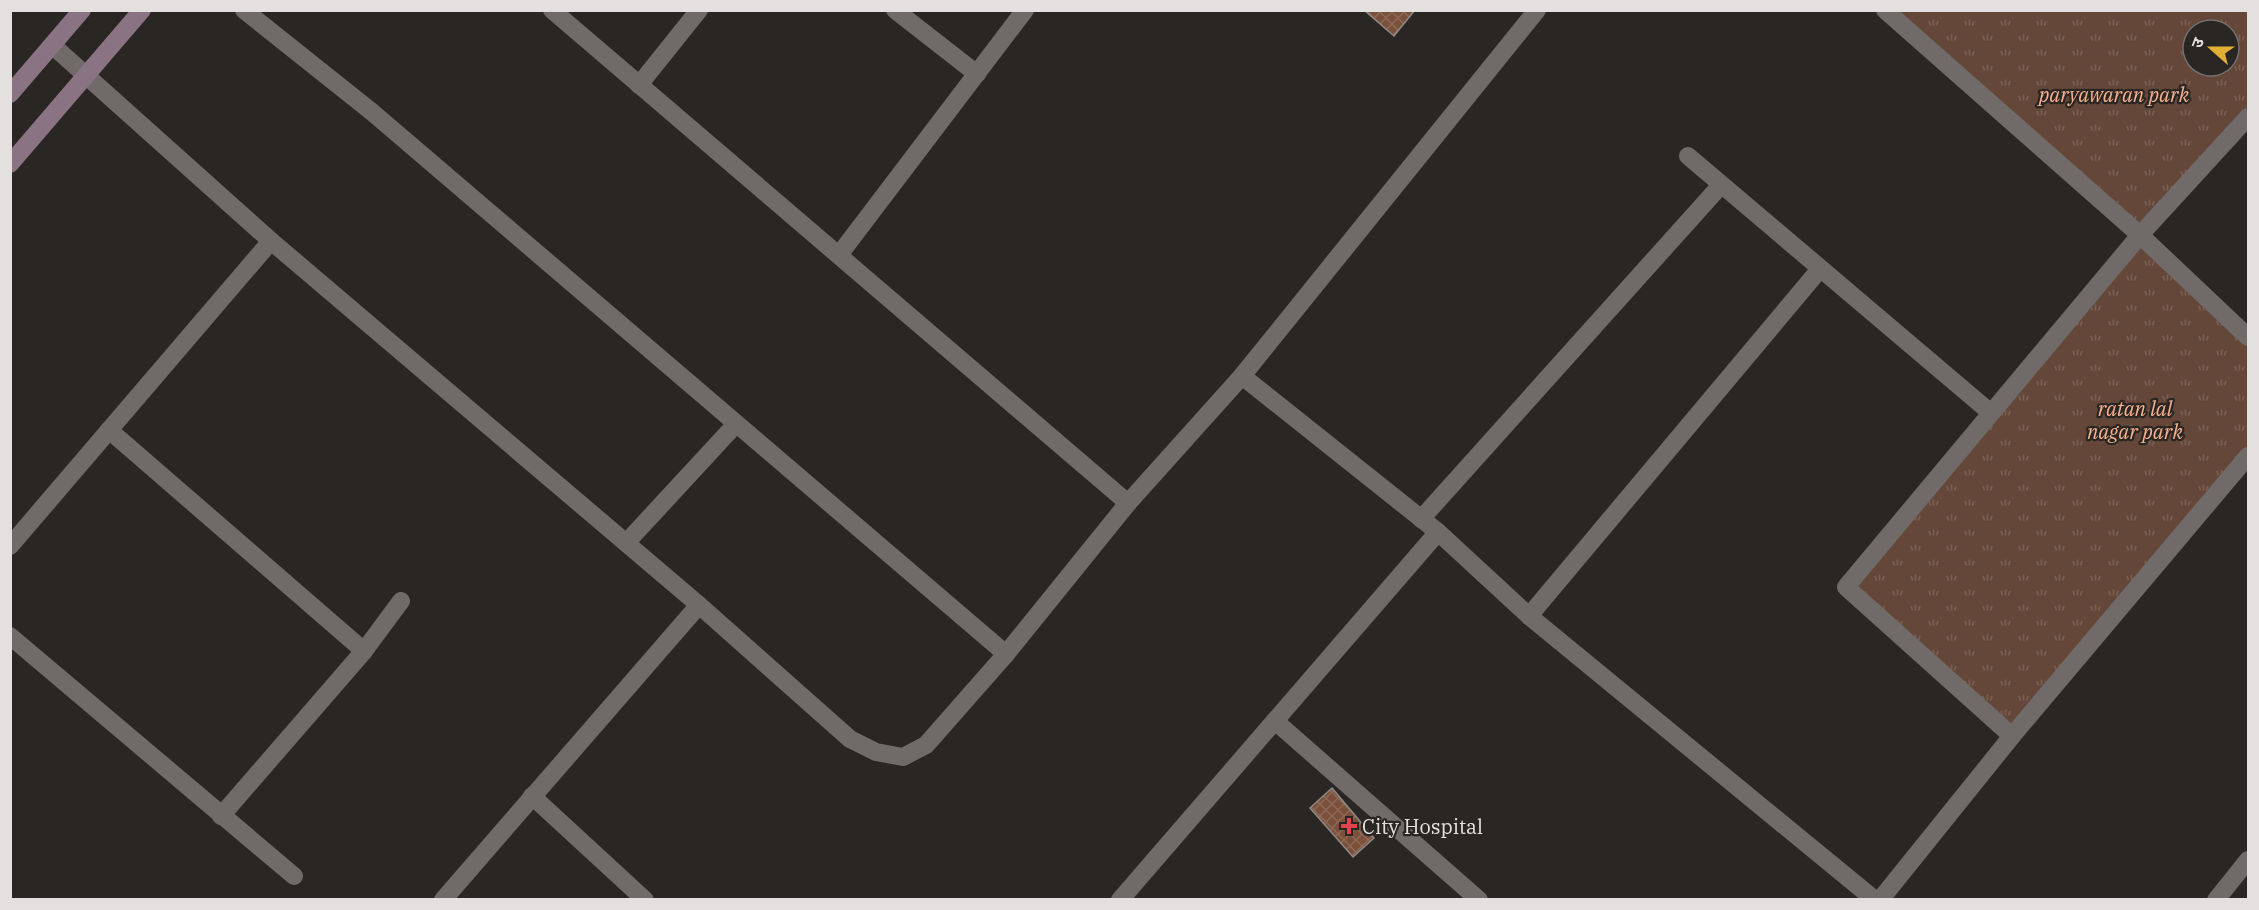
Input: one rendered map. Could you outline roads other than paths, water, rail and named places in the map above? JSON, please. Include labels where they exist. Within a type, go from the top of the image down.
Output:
[{"type":"street","points":[[10,94],[82,10]]},
{"type":"street","points":[[10,164],[142,10]]},
{"type":"street","points":[[244,10],[372,112],[1006,654]]},
{"type":"street","points":[[552,10],[1128,502]]},
{"type":"street","points":[[639,85],[699,10]]},
{"type":"street","points":[[895,10],[977,74]]},
{"type":"street","points":[[839,255],[1024,10]]},
{"type":"street","points":[[52,45],[271,241],[699,605],[850,739],[876,752],[903,756],[926,745],[1006,654],[1128,502],[1242,376],[1537,10]]},
{"type":"street","points":[[1885,10],[2140,235],[2248,337]]},
{"type":"street","points":[[2012,736],[1846,587],[2140,235],[2248,117]]},
{"type":"street","points":[[1688,156],[1991,413]]},
{"type":"street","points":[[1421,519],[1721,185]]},
{"type":"street","points":[[10,546],[271,241]]},
{"type":"street","points":[[1529,616],[1820,269]]},
{"type":"street","points":[[1242,376],[1438,532],[1529,616],[1875,900]]},
{"type":"street","points":[[626,543],[736,424]]},
{"type":"street","points":[[110,430],[364,651]]},
{"type":"street","points":[[1880,900],[2012,736],[2248,456]]},
{"type":"street","points":[[1129,897],[1275,721],[1438,532]]},
{"type":"street","points":[[221,816],[364,651],[401,601]]},
{"type":"street","points":[[443,900],[699,605]]},
{"type":"street","points":[[10,636],[294,876]]},
{"type":"street","points":[[1275,721],[1479,900]]},
{"type":"street","points":[[532,796],[645,900]]},
{"type":"street","points":[[2216,900],[2248,860]]},
{"type":"place","name":"City Hospital","points":[[1349,826]]},
{"type":"park label","name":"paryawaran park","points":[[2114,94]]},
{"type":"park label","name":"ratan lal nagar park","points":[[2135,420]]}]
